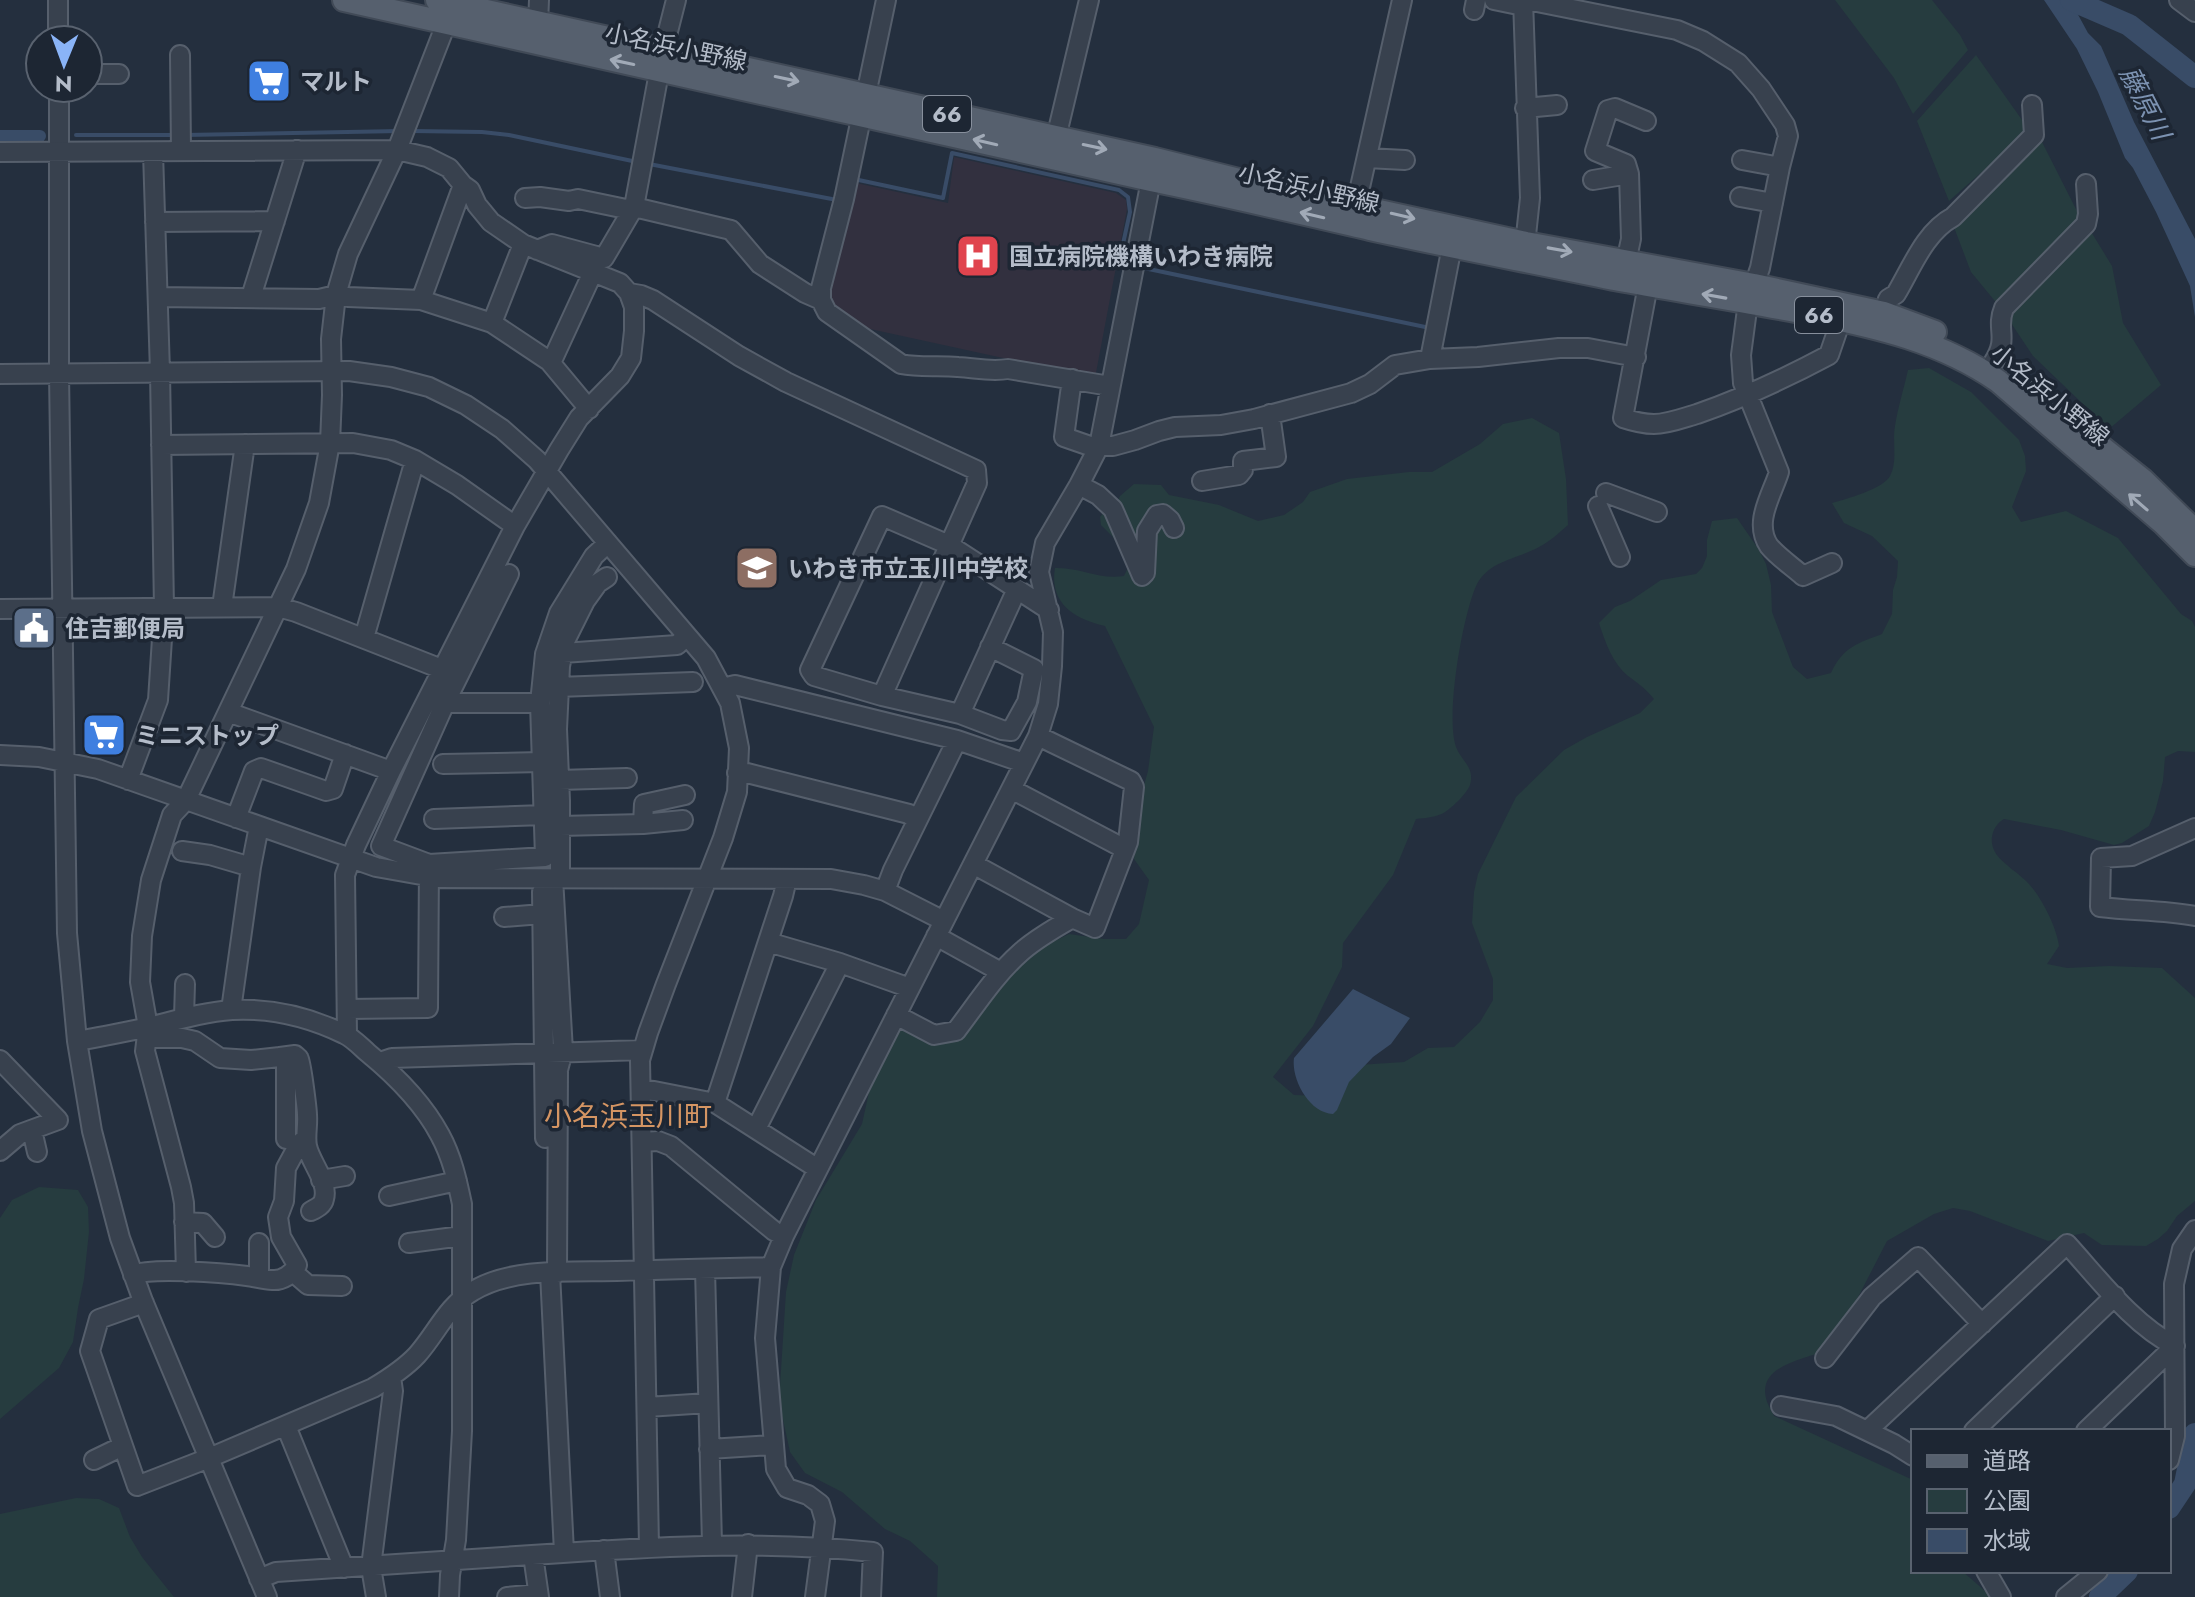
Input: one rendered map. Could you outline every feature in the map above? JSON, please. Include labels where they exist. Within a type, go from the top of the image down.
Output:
[{"type":"main road","name":"小名浜小野線","points":[[344,0],[445,9],[538,23],[662,61]]},
{"type":"main road","name":"小名浜小野線","points":[[445,9],[662,61],[1153,170],[1255,184],[1356,205],[1648,285],[1751,293],[1884,313],[1912,321],[1963,344],[1993,363],[2143,480],[2195,531]]},
{"type":"main road","name":"小名浜小野線","points":[[863,105],[1056,138],[1253,201],[1452,246],[1626,262],[1915,338],[1976,365],[1998,381],[2164,524],[2195,555]]},
{"type":"street","points":[[58,0],[58,24]]},
{"type":"street","points":[[538,23],[539,0]]},
{"type":"street","points":[[530,247],[552,244],[604,258],[634,207],[676,0]]},
{"type":"street","points":[[886,0],[844,199],[821,288],[821,300],[827,312],[901,364],[992,372],[1008,369],[1110,386]]},
{"type":"street","points":[[1056,138],[1089,0]]},
{"type":"street","points":[[1356,205],[1402,0]]},
{"type":"street","points":[[1494,0],[1524,2],[1677,30],[1703,41],[1738,63],[1761,89],[1788,130],[1760,268],[1751,293],[1741,355],[1743,383],[1779,472],[1770,491],[1762,522],[1768,545],[1803,576],[1832,563]]},
{"type":"street","points":[[2179,0],[2195,12]]},
{"type":"street","points":[[1524,2],[1530,198],[1524,252]]},
{"type":"street","points":[[186,1272],[181,1187],[145,1051],[147,1032],[140,982],[142,936],[151,880],[172,815],[186,800],[296,569],[319,503],[330,443],[331,339],[336,295],[348,254],[397,150],[445,9]]},
{"type":"street","points":[[180,55],[181,151]]},
{"type":"street","points":[[104,74],[119,74]]},
{"type":"street","points":[[59,104],[61,609],[67,933],[77,1041],[100,1169],[120,1238],[144,1303],[267,1597]]},
{"type":"street","points":[[1525,108],[1557,105]]},
{"type":"street","points":[[1884,313],[1888,299],[1896,294],[1930,234],[1953,217],[2034,135],[2032,105]]},
{"type":"street","points":[[1626,262],[1631,239],[1629,174],[1626,164],[1595,151],[1608,110],[1615,108],[1646,121]]},
{"type":"street","points":[[251,297],[297,150]]},
{"type":"street","points":[[0,152],[397,150],[427,157],[449,168],[470,190],[491,222],[530,247],[620,283],[629,293],[634,307],[631,358],[620,376],[579,418],[515,526],[350,858],[345,875],[347,1035]]},
{"type":"street","points":[[128,780],[158,700],[164,608],[153,152]]},
{"type":"street","points":[[1367,158],[1405,160]]},
{"type":"street","points":[[1742,160],[1780,167]]},
{"type":"street","points":[[815,1597],[825,1521],[820,1504],[808,1495],[787,1488],[776,1469],[765,1338],[771,1267],[1038,736],[1048,704],[1053,632],[1039,572],[1045,543],[1099,446],[1153,170]]},
{"type":"street","points":[[1593,180],[1629,174]]},
{"type":"street","points":[[1993,363],[2003,340],[2001,320],[2004,308],[2086,224],[2086,184]]},
{"type":"street","points":[[421,300],[463,185]]},
{"type":"street","points":[[1740,197],[1773,203]]},
{"type":"street","points":[[525,198],[578,199],[626,209],[634,207],[731,230],[760,264],[821,300]]},
{"type":"street","points":[[155,222],[275,221]]},
{"type":"street","points":[[1430,359],[1452,246]]},
{"type":"street","points":[[492,323],[530,247]]},
{"type":"street","points":[[551,363],[593,272]]},
{"type":"street","points":[[1648,285],[1623,418],[1631,421],[1655,424],[1680,419],[1747,395],[1829,355],[1841,320]]},
{"type":"street","points":[[629,293],[653,300],[739,356],[786,382],[976,470],[977,483],[882,696]]},
{"type":"street","points":[[158,297],[319,299],[336,295],[421,300],[492,323],[551,363],[589,409]]},
{"type":"street","points":[[1072,379],[1063,435],[1090,446],[1113,446],[1175,427],[1221,425],[1351,393],[1370,384],[1395,365],[1430,359],[1559,348],[1608,350],[1636,357]]},
{"type":"street","points":[[0,374],[331,370],[391,377],[429,387],[466,405],[502,429],[537,460],[706,658],[730,703],[739,748],[737,792],[723,838],[640,1060],[649,1547]]},
{"type":"street","points":[[1202,481],[1239,475],[1243,470],[1243,461],[1276,457],[1270,414]]},
{"type":"street","points":[[161,445],[353,443],[391,450],[415,460],[457,485],[515,526]]},
{"type":"street","points":[[222,607],[245,444]]},
{"type":"street","points":[[364,638],[415,460]]},
{"type":"street","points":[[1079,485],[1098,495],[1113,509],[1142,576],[1145,573],[1150,524],[1157,515],[1163,514],[1174,528]]},
{"type":"street","points":[[1620,557],[1602,500],[1657,512]]},
{"type":"street","points":[[990,647],[1034,669],[1027,702],[1011,731],[960,714],[814,676],[810,670],[882,516],[949,545],[1049,610]]},
{"type":"street","points":[[509,574],[445,703],[381,846],[429,870],[545,857],[540,703],[545,654],[559,613],[594,556],[608,543]]},
{"type":"street","points":[[564,1552],[551,1273],[558,1070],[553,1052],[542,914],[560,826],[558,687],[565,641],[585,601],[598,583],[607,577]]},
{"type":"street","points":[[960,714],[1017,589]]},
{"type":"street","points":[[0,609],[278,607],[444,670]]},
{"type":"street","points":[[563,653],[677,645],[687,636]]},
{"type":"street","points":[[558,687],[693,682]]},
{"type":"street","points":[[722,688],[735,685],[957,740],[1024,763]]},
{"type":"street","points":[[445,703],[540,703]]},
{"type":"street","points":[[228,712],[391,771]]},
{"type":"street","points":[[973,864],[1095,928],[1128,842],[1134,787],[1131,781],[1038,736]]},
{"type":"street","points":[[885,891],[957,740]]},
{"type":"street","points":[[236,818],[254,771],[261,768],[326,791],[333,789],[345,754]]},
{"type":"street","points":[[0,755],[39,757],[98,769],[376,867],[551,878],[831,879],[864,885],[885,891],[1001,972]]},
{"type":"street","points":[[443,764],[542,762]]},
{"type":"street","points":[[737,773],[909,814],[917,821]]},
{"type":"street","points":[[559,780],[627,778]]},
{"type":"street","points":[[1011,789],[1125,849]]},
{"type":"street","points":[[643,824],[644,804],[685,795]]},
{"type":"street","points":[[434,819],[544,815]]},
{"type":"street","points":[[560,826],[683,820]]},
{"type":"street","points":[[231,1010],[259,826]]},
{"type":"street","points":[[2195,828],[2132,856],[2101,858],[2100,907],[2195,916]]},
{"type":"street","points":[[182,851],[210,855],[251,867]]},
{"type":"street","points":[[347,1009],[428,1008],[429,870]]},
{"type":"street","points":[[551,878],[553,1052]]},
{"type":"street","points":[[715,1103],[787,879]]},
{"type":"street","points":[[504,917],[542,914]]},
{"type":"street","points":[[896,1015],[934,1035],[956,1031],[1019,953],[1072,918]]},
{"type":"street","points":[[768,942],[910,988]]},
{"type":"street","points":[[756,1129],[840,963]]},
{"type":"street","points":[[184,1017],[185,984]]},
{"type":"street","points":[[77,1041],[147,1032],[184,1017],[231,1010],[266,1010],[295,1016],[347,1035],[395,1074],[425,1111],[440,1134],[462,1204],[462,1431],[456,1540],[449,1597]]},
{"type":"street","points":[[147,1032],[195,1041],[220,1058],[251,1060],[295,1055],[299,1060],[307,1105],[309,1157],[321,1180],[325,1197],[311,1211]]},
{"type":"street","points":[[380,1062],[392,1058],[643,1050]]},
{"type":"street","points":[[280,1057],[286,1061],[286,1139]]},
{"type":"street","points":[[0,1060],[58,1120],[20,1134],[0,1151]]},
{"type":"street","points":[[641,1090],[715,1103],[818,1169]]},
{"type":"street","points":[[55,1117],[88,1111]]},
{"type":"street","points":[[32,1130],[37,1152]]},
{"type":"street","points":[[133,1275],[141,1271],[233,1274],[273,1281],[293,1272],[297,1265],[281,1237],[278,1217],[284,1201],[286,1168],[299,1144],[306,1138]]},
{"type":"street","points":[[642,1142],[658,1141],[671,1146],[784,1236]]},
{"type":"street","points":[[321,1180],[345,1176]]},
{"type":"street","points":[[389,1196],[457,1181]]},
{"type":"street","points":[[184,1222],[203,1223],[215,1237]]},
{"type":"street","points":[[2171,1452],[2175,1436],[2174,1284],[2182,1249],[2195,1230]]},
{"type":"street","points":[[409,1243],[462,1236]]},
{"type":"street","points":[[259,1243],[259,1278]]},
{"type":"street","points":[[1868,1430],[2067,1244],[2156,1336],[2175,1346]]},
{"type":"street","points":[[1825,1358],[1872,1297],[1918,1257],[1982,1324]]},
{"type":"street","points":[[144,1303],[99,1319],[90,1351],[137,1486],[373,1388],[416,1356],[444,1316],[462,1299],[495,1282],[533,1273],[771,1267]]},
{"type":"street","points":[[705,1269],[712,1544]]},
{"type":"street","points":[[293,1272],[314,1295],[342,1286]]},
{"type":"street","points":[[1976,1429],[2115,1296]]},
{"type":"street","points":[[2088,1429],[2175,1346]]},
{"type":"street","points":[[376,1597],[371,1567],[393,1391],[391,1377]]},
{"type":"street","points":[[647,1407],[708,1403]]},
{"type":"street","points":[[1781,1406],[1836,1416],[1911,1455]]},
{"type":"street","points":[[286,1426],[344,1568]]},
{"type":"street","points":[[709,1449],[773,1445]]},
{"type":"street","points":[[94,1460],[123,1446]]},
{"type":"street","points":[[259,1579],[276,1572],[564,1552],[748,1544],[873,1552],[871,1597]]},
{"type":"street","points":[[742,1597],[748,1544]]},
{"type":"street","points":[[604,1550],[610,1597]]},
{"type":"street","points":[[507,1597],[539,1596],[533,1555]]},
{"type":"street","points":[[1987,1573],[2001,1597]]},
{"type":"street","points":[[2066,1597],[2096,1573]]},
{"type":"shaded area","name":"国立病院機構いわき病院","points":[[954,157],[1116,193],[1126,200],[1127,209],[1095,378],[861,327],[829,303],[846,208],[856,183],[948,203]]},
{"type":"green space","points":[[1835,0],[1932,0],[1968,50],[1913,114],[1894,78]]},
{"type":"green space","points":[[1976,55],[2027,127],[2027,132],[1949,201],[1917,121]]},
{"type":"green space","points":[[2032,138],[2042,142],[2082,221],[1999,306],[1971,272],[1952,222]]},
{"type":"green space","points":[[2090,230],[2112,266],[2123,323],[2161,385],[2109,429],[2033,356],[2007,317]]},
{"type":"green space","points":[[1929,368],[1971,392],[2019,440],[2026,471],[2012,507],[2021,522],[2066,511],[2118,538],[2195,627],[2195,752],[2178,751],[2165,757],[2163,781],[2149,826],[2114,845],[2061,830],[2004,819],[1997,825],[1992,838],[1998,856],[2033,889],[2052,922],[2059,946],[2047,964],[2067,968],[2162,968],[2195,998],[2195,1201],[2177,1216],[2167,1231],[2146,1246],[2102,1245],[2084,1233],[2048,1241],[1970,1211],[1953,1208],[1934,1214],[1887,1241],[1855,1303],[1854,1328],[1828,1349],[1775,1371],[1765,1387],[1774,1416],[1911,1479],[1911,1573],[1964,1573],[1992,1597],[937,1597],[938,1566],[910,1541],[885,1529],[842,1492],[805,1473],[790,1452],[779,1401],[786,1292],[794,1255],[816,1200],[862,1124],[875,1065],[895,1032],[906,1028],[935,1041],[1014,961],[1069,934],[1126,939],[1139,924],[1149,880],[1134,859],[1140,799],[1148,771],[1154,727],[1105,626],[1074,614],[1060,600],[1054,580],[1055,568],[1124,576],[1131,561],[1128,544],[1114,538],[1101,525],[1100,517],[1116,505],[1120,496],[1134,484],[1161,485],[1169,495],[1219,505],[1258,521],[1284,515],[1303,502],[1310,492],[1347,479],[1432,472],[1480,444],[1503,424],[1532,418],[1559,433],[1566,479],[1568,525],[1543,545],[1504,561],[1482,576],[1466,617],[1454,689],[1453,732],[1456,747],[1471,774],[1470,785],[1445,812],[1416,819],[1393,875],[1343,943],[1342,967],[1313,1026],[1273,1077],[1294,1095],[1320,1096],[1358,1065],[1404,1062],[1428,1048],[1454,1047],[1480,1022],[1493,1000],[1493,979],[1472,923],[1478,874],[1516,797],[1564,750],[1640,713],[1654,699],[1618,665],[1599,623],[1615,607],[1630,601],[1661,580],[1696,574],[1707,556],[1712,521],[1737,518],[1759,550],[1771,585],[1772,612],[1793,667],[1807,679],[1831,673],[1846,652],[1858,643],[1882,634],[1892,614],[1898,561],[1872,536],[1844,523],[1832,503],[1872,489],[1890,476],[1894,464],[1895,426],[1908,370]]},
{"type":"green space","points":[[39,1187],[78,1190],[88,1207],[84,1279],[73,1342],[59,1368],[0,1419],[0,1218],[12,1200]]},
{"type":"green space","points":[[76,1498],[99,1499],[119,1508],[142,1557],[174,1597],[0,1597],[0,1514]]},
{"type":"water","points":[[2044,0],[2073,0],[2088,33],[2101,46],[2134,122],[2195,239],[2195,317],[2190,286],[2156,212],[2125,158],[2077,49]]},
{"type":"water","points":[[1353,989],[1410,1018],[1391,1044],[1373,1057],[1349,1082],[1333,1114],[1316,1108],[1303,1094],[1295,1075],[1294,1058]]},
{"type":"waterway","points":[[2071,0],[2129,25],[2195,77]]},
{"type":"waterway","points":[[184,135],[400,131]]},
{"type":"waterway","points":[[412,131],[509,135],[637,162]]},
{"type":"waterway","points":[[76,135],[176,135]]},
{"type":"waterway","points":[[0,136],[40,136]]},
{"type":"waterway","points":[[854,179],[943,198],[952,153],[1119,190],[1128,197],[1130,212],[1119,262],[1131,265]]},
{"type":"waterway","points":[[649,164],[837,200]]},
{"type":"waterway","points":[[1139,267],[1431,327]]},
{"type":"waterway","points":[[2171,1505],[2185,1484],[2195,1434]]},
{"type":"waterway","points":[[2100,1597],[2125,1573]]},
{"type":"place","name":"マルト","points":[[269,81]]},
{"type":"place","name":"国立病院機構いわき病院","points":[[978,256]]},
{"type":"place","name":"いわき市立玉川中学校","points":[[757,568]]},
{"type":"place","name":"住吉郵便局","points":[[34,628]]},
{"type":"place","name":"ミニストップ","points":[[104,735]]},
{"type":"district","name":"小名浜玉川町","points":[[628,1116]]},
{"type":"water label","name":"藤原川","points":[[2145,103]]}]
